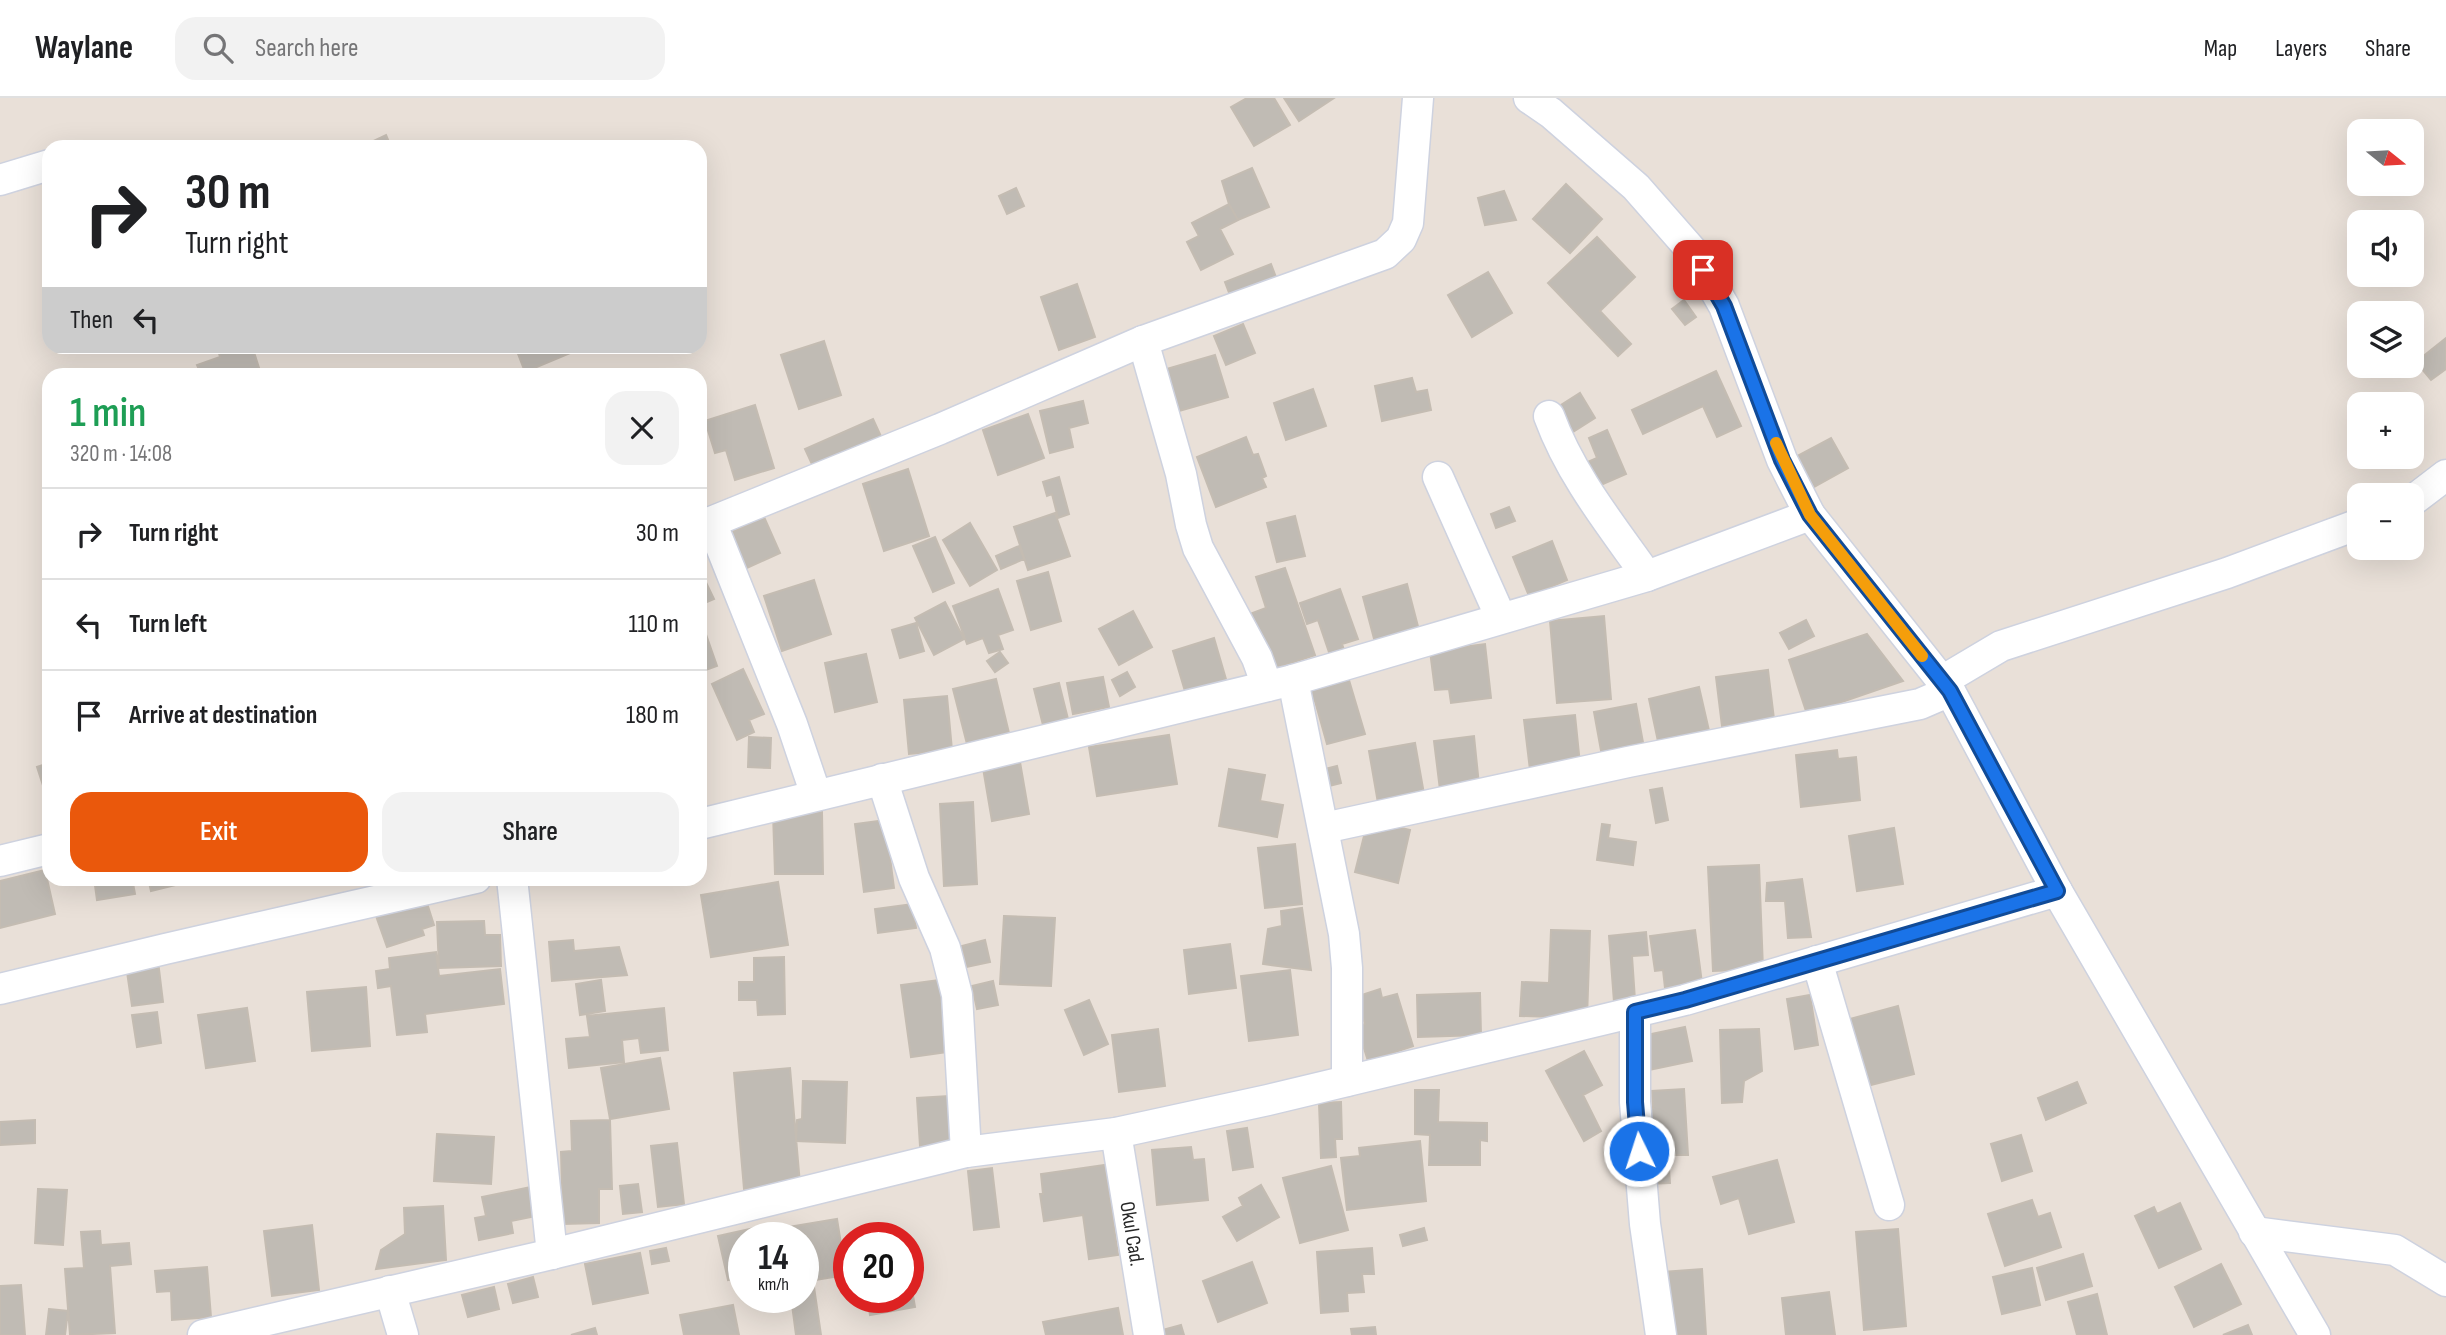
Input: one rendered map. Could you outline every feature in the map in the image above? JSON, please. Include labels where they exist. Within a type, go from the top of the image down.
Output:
[{"type":"street","points":[[816,795],[792,724],[711,522],[940,429],[1143,341],[1385,254],[1394,248],[1408,223],[1418,98]]},
{"type":"street","points":[[1530,98],[1636,187],[1693,252],[1724,306],[1782,460],[1810,515],[1946,686],[2057,891],[2315,1335]]},
{"type":"street","points":[[0,180],[42,167]]},
{"type":"street","points":[[1143,341],[1181,474],[1198,548],[1257,658],[1280,683],[1324,828],[1340,912],[1347,968],[1347,1081]]},
{"type":"street","points":[[1549,416],[1565,455],[1584,487],[1647,576]]},
{"type":"street","points":[[2424,492],[2446,475]]},
{"type":"street","points":[[1438,477],[1501,618]]},
{"type":"street","points":[[707,822],[1280,683],[1647,576],[1810,515]]},
{"type":"street","points":[[1324,828],[1628,762],[1920,704],[2001,646],[2227,573],[2347,528]]},
{"type":"street","points":[[882,779],[914,878],[944,948],[957,995],[966,1152]]},
{"type":"street","points":[[0,861],[42,851]]},
{"type":"street","points":[[0,989],[440,886]]},
{"type":"street","points":[[513,886],[552,1254]]},
{"type":"street","points":[[203,1335],[552,1254],[966,1152],[1116,1133],[1347,1081],[1685,1000],[2057,891]]},
{"type":"street","points":[[1817,961],[1889,1205]]},
{"type":"street","points":[[1635,1012],[1635,1102],[1645,1224],[1661,1335]]},
{"type":"street","name":"Okul Cad.","points":[[1116,1133],[1149,1335]]},
{"type":"street","points":[[2254,1232],[2395,1250],[2446,1281]]},
{"type":"street","points":[[390,1291],[403,1335]]},
{"type":"building","points":[[1247,98],[1274,98],[1290,125],[1254,146],[1231,107]]},
{"type":"building","points":[[1284,98],[1334,98],[1299,121]]},
{"type":"building","points":[[386,135],[388,140],[376,140]]},
{"type":"building","points":[[1252,168],[1269,207],[1238,220],[1229,204],[1222,181]]},
{"type":"building","points":[[1566,184],[1602,219],[1570,253],[1533,219]]},
{"type":"building","points":[[1016,188],[1024,206],[1007,214],[999,196]]},
{"type":"building","points":[[1504,191],[1516,220],[1485,225],[1478,198]]},
{"type":"building","points":[[1229,204],[1238,220],[1220,229],[1233,254],[1201,270],[1187,242],[1199,236],[1192,223]]},
{"type":"building","points":[[1597,237],[1635,277],[1600,311],[1631,344],[1618,356],[1548,283]]},
{"type":"building","points":[[1271,264],[1277,280],[1231,298],[1225,282]]},
{"type":"building","points":[[1488,272],[1512,313],[1472,337],[1448,295]]},
{"type":"building","points":[[1077,284],[1095,337],[1059,350],[1041,297]]},
{"type":"building","points":[[1684,300],[1696,317],[1685,325],[1672,309]]},
{"type":"building","points":[[1243,324],[1255,353],[1226,365],[1214,336]]},
{"type":"building","points":[[2446,338],[2446,369],[2431,380],[2424,372],[2424,356]]},
{"type":"building","points":[[824,341],[841,395],[799,409],[781,355]]},
{"type":"building","points":[[219,354],[255,354],[259,368],[198,368],[197,365],[220,357]]},
{"type":"building","points":[[518,354],[568,354],[535,368],[523,368]]},
{"type":"building","points":[[1215,355],[1228,397],[1172,413],[1160,371]]},
{"type":"building","points":[[1716,371],[1741,426],[1717,437],[1703,406],[1643,434],[1632,410]]},
{"type":"building","points":[[1412,378],[1416,392],[1427,390],[1431,410],[1382,421],[1375,386]]},
{"type":"building","points":[[1313,389],[1326,426],[1286,440],[1274,403]]},
{"type":"building","points":[[1580,393],[1595,418],[1568,435],[1553,410]]},
{"type":"building","points":[[1083,401],[1088,423],[1069,428],[1073,447],[1050,453],[1040,411]]},
{"type":"building","points":[[755,405],[774,468],[735,480],[726,450],[715,453],[707,420]]},
{"type":"building","points":[[1028,414],[1044,458],[998,475],[983,430]]},
{"type":"building","points":[[873,419],[884,443],[816,473],[805,449]]},
{"type":"building","points":[[1607,430],[1626,474],[1594,488],[1583,464],[1597,458],[1589,438]]},
{"type":"building","points":[[1246,437],[1253,455],[1258,454],[1266,476],[1262,478],[1266,487],[1216,507],[1197,457]]},
{"type":"building","points":[[1831,438],[1848,468],[1807,491],[1790,460]]},
{"type":"building","points":[[908,469],[929,536],[884,551],[863,484]]},
{"type":"building","points":[[1059,477],[1069,514],[1058,518],[1052,494],[1047,496],[1043,482]]},
{"type":"building","points":[[1509,507],[1515,521],[1496,528],[1491,514]]},
{"type":"building","points":[[1055,513],[1070,556],[1028,570],[1014,527]]},
{"type":"building","points":[[1295,516],[1305,556],[1277,562],[1267,523]]},
{"type":"building","points":[[764,517],[780,553],[736,573],[721,537]]},
{"type":"building","points":[[970,523],[997,570],[970,586],[943,540]]},
{"type":"building","points":[[935,537],[954,583],[933,592],[913,546]]},
{"type":"building","points":[[1552,541],[1567,580],[1529,596],[1513,557]]},
{"type":"building","points":[[1019,546],[1024,559],[1001,569],[996,556]]},
{"type":"building","points":[[1285,568],[1315,655],[1266,671],[1247,615],[1266,608],[1256,577]]},
{"type":"building","points":[[1048,572],[1061,621],[1031,630],[1017,581]]},
{"type":"building","points":[[814,580],[831,634],[782,651],[764,596]]},
{"type":"building","points":[[707,584],[714,599],[707,602]]},
{"type":"building","points":[[1407,584],[1421,638],[1377,650],[1363,597]]},
{"type":"building","points":[[998,589],[1013,630],[998,635],[1003,649],[989,653],[983,638],[967,644],[953,606]]},
{"type":"building","points":[[1340,589],[1358,639],[1342,644],[1347,659],[1333,664],[1318,620],[1307,624],[1300,603]]},
{"type":"building","points":[[945,602],[964,639],[934,655],[915,618]]},
{"type":"building","points":[[1133,611],[1152,647],[1119,665],[1099,629]]},
{"type":"building","points":[[1604,616],[1611,699],[1557,703],[1550,621]]},
{"type":"building","points":[[1806,620],[1814,636],[1789,649],[1780,633]]},
{"type":"building","points":[[916,623],[924,651],[900,658],[892,630]]},
{"type":"building","points":[[1867,634],[1903,681],[1807,714],[1789,660]]},
{"type":"building","points":[[707,637],[717,666],[707,670]]},
{"type":"building","points":[[1214,638],[1228,686],[1187,698],[1173,651]]},
{"type":"building","points":[[1485,644],[1491,698],[1451,703],[1449,689],[1435,690],[1430,651]]},
{"type":"building","points":[[1000,652],[1008,663],[995,672],[987,661]]},
{"type":"building","points":[[866,654],[877,702],[835,712],[825,663]]},
{"type":"building","points":[[743,669],[764,714],[749,720],[754,732],[737,740],[712,684]]},
{"type":"building","points":[[1346,670],[1365,734],[1327,744],[1315,701],[1311,702],[1305,682]]},
{"type":"building","points":[[1768,670],[1774,719],[1722,726],[1716,677]]},
{"type":"building","points":[[1127,672],[1135,687],[1120,696],[1112,680]]},
{"type":"building","points":[[1103,677],[1109,707],[1073,714],[1067,683]]},
{"type":"building","points":[[996,679],[1009,733],[967,744],[953,689]]},
{"type":"building","points":[[1059,683],[1070,727],[1045,733],[1034,689]]},
{"type":"building","points":[[1699,687],[1710,735],[1659,746],[1649,699]]},
{"type":"building","points":[[947,696],[952,750],[909,754],[904,700]]},
{"type":"building","points":[[1636,704],[1644,748],[1602,756],[1594,712]]},
{"type":"building","points":[[1575,715],[1580,764],[1530,770],[1524,720]]},
{"type":"building","points":[[1169,735],[1177,784],[1097,796],[1089,747]]},
{"type":"building","points":[[1474,736],[1479,785],[1440,790],[1434,741]]},
{"type":"building","points":[[749,737],[771,738],[770,768],[748,767]]},
{"type":"building","points":[[1415,743],[1424,794],[1378,803],[1369,751]]},
{"type":"building","points":[[1837,750],[1838,759],[1856,757],[1860,800],[1801,807],[1796,755]]},
{"type":"building","points":[[1020,762],[1029,814],[992,821],[983,768]]},
{"type":"building","points":[[42,765],[42,782],[37,767]]},
{"type":"building","points":[[1337,766],[1341,783],[1325,787],[1321,770]]},
{"type":"building","points":[[1229,769],[1265,775],[1260,801],[1283,805],[1277,837],[1219,826]]},
{"type":"building","points":[[1662,788],[1668,820],[1656,823],[1650,790]]},
{"type":"building","points":[[973,802],[977,884],[944,886],[940,804]]},
{"type":"building","points":[[822,812],[823,874],[775,874],[773,813]]},
{"type":"building","points":[[885,820],[894,888],[864,892],[855,824]]},
{"type":"building","points":[[1368,820],[1410,830],[1398,883],[1355,872]]},
{"type":"building","points":[[1602,824],[1610,825],[1608,838],[1636,842],[1633,865],[1597,860]]},
{"type":"building","points":[[1894,828],[1903,884],[1857,891],[1849,836]]},
{"type":"building","points":[[1295,844],[1302,904],[1265,908],[1258,848]]},
{"type":"building","points":[[1759,865],[1763,969],[1713,971],[1708,867]]},
{"type":"building","points":[[42,871],[42,886],[49,886],[55,914],[0,928],[0,881]]},
{"type":"building","points":[[1802,879],[1811,937],[1788,938],[1785,901],[1766,901],[1767,883]]},
{"type":"building","points":[[778,882],[788,945],[711,957],[701,895]]},
{"type":"building","points":[[95,886],[134,886],[135,894],[97,900]]},
{"type":"building","points":[[150,886],[172,886],[151,891]]},
{"type":"building","points":[[426,900],[434,925],[422,929],[424,935],[387,947],[376,916]]},
{"type":"building","points":[[912,904],[916,928],[878,933],[875,909]]},
{"type":"building","points":[[1302,908],[1311,970],[1263,964],[1268,929],[1282,926],[1281,911]]},
{"type":"building","points":[[1004,916],[1055,918],[1051,986],[1000,984]]},
{"type":"building","points":[[484,921],[485,935],[500,935],[501,966],[439,968],[437,922]]},
{"type":"building","points":[[1551,930],[1590,931],[1587,1018],[1520,1016],[1522,982],[1549,983]]},
{"type":"building","points":[[1695,930],[1702,983],[1665,988],[1663,970],[1655,971],[1650,936]]},
{"type":"building","points":[[1646,932],[1648,955],[1632,956],[1635,1000],[1614,1002],[1609,936]]},
{"type":"building","points":[[573,940],[574,951],[619,947],[627,975],[552,981],[549,942]]},
{"type":"building","points":[[985,940],[990,962],[966,967],[962,946]]},
{"type":"building","points":[[1230,944],[1236,988],[1189,994],[1184,950]]},
{"type":"building","points":[[436,952],[439,976],[500,969],[504,1004],[425,1014],[427,1032],[397,1035],[391,986],[378,988],[376,971],[390,969],[389,958]]},
{"type":"building","points":[[784,957],[785,1014],[758,1015],[757,1000],[739,1000],[739,982],[754,982],[754,958]]},
{"type":"building","points":[[158,961],[163,1002],[132,1006],[126,965]]},
{"type":"building","points":[[1290,970],[1298,1035],[1249,1041],[1241,976]]},
{"type":"building","points":[[946,979],[955,1051],[911,1057],[901,985]]},
{"type":"building","points":[[601,980],[605,1011],[580,1015],[576,984]]},
{"type":"building","points":[[993,981],[998,1005],[977,1009],[972,986]]},
{"type":"building","points":[[366,987],[370,1046],[312,1051],[307,992]]},
{"type":"building","points":[[1380,989],[1382,998],[1397,994],[1413,1046],[1368,1061],[1357,1026],[1365,1024],[1356,997]]},
{"type":"building","points":[[1480,993],[1481,1035],[1418,1037],[1417,995]]},
{"type":"building","points":[[1810,995],[1818,1045],[1795,1049],[1787,999]]},
{"type":"building","points":[[1089,1000],[1108,1044],[1084,1055],[1065,1010]]},
{"type":"building","points":[[1898,1006],[1914,1074],[1867,1086],[1850,1019]]},
{"type":"building","points":[[247,1008],[255,1061],[206,1068],[198,1015]]},
{"type":"building","points":[[664,1008],[668,1050],[641,1053],[639,1038],[622,1040],[624,1062],[569,1068],[566,1039],[590,1037],[587,1016]]},
{"type":"building","points":[[157,1012],[161,1043],[137,1047],[132,1015]]},
{"type":"building","points":[[1685,1027],[1692,1061],[1644,1071],[1637,1037]]},
{"type":"building","points":[[1158,1029],[1165,1086],[1119,1092],[1112,1035]]},
{"type":"building","points":[[1759,1029],[1762,1071],[1744,1081],[1742,1102],[1722,1103],[1720,1030]]},
{"type":"building","points":[[1584,1051],[1602,1085],[1583,1095],[1601,1131],[1584,1141],[1546,1071]]},
{"type":"building","points":[[660,1058],[669,1109],[610,1119],[601,1068]]},
{"type":"building","points":[[790,1068],[800,1184],[744,1189],[734,1073]]},
{"type":"building","points":[[803,1081],[847,1082],[845,1143],[796,1141],[797,1120],[802,1119]]},
{"type":"building","points":[[2077,1082],[2086,1103],[2046,1120],[2038,1098]]},
{"type":"building","points":[[1684,1089],[1688,1155],[1668,1155],[1670,1183],[1646,1184],[1642,1108],[1653,1108],[1652,1091]]},
{"type":"building","points":[[1415,1090],[1439,1090],[1438,1122],[1487,1123],[1487,1141],[1480,1140],[1480,1165],[1429,1165],[1430,1135],[1415,1134]]},
{"type":"building","points":[[949,1096],[953,1144],[920,1146],[917,1098]]},
{"type":"building","points":[[1341,1102],[1342,1139],[1335,1139],[1336,1157],[1321,1158],[1319,1103]]},
{"type":"building","points":[[35,1120],[35,1143],[0,1145],[0,1122]]},
{"type":"building","points":[[610,1120],[612,1189],[599,1189],[599,1223],[563,1224],[561,1152],[572,1151],[571,1121]]},
{"type":"building","points":[[1247,1128],[1253,1167],[1233,1170],[1227,1131]]},
{"type":"building","points":[[437,1134],[494,1137],[491,1184],[434,1181]]},
{"type":"building","points":[[2021,1135],[2032,1171],[2002,1181],[1991,1144]]},
{"type":"building","points":[[1420,1141],[1426,1201],[1347,1210],[1341,1158],[1360,1156],[1359,1148]]},
{"type":"building","points":[[677,1143],[684,1204],[658,1207],[651,1146]]},
{"type":"building","points":[[1191,1147],[1193,1160],[1204,1159],[1208,1200],[1157,1205],[1152,1150]]},
{"type":"building","points":[[1777,1160],[1794,1222],[1749,1234],[1739,1198],[1721,1204],[1713,1177]]},
{"type":"building","points":[[1105,1165],[1118,1255],[1089,1259],[1083,1215],[1044,1221],[1040,1194],[1043,1194],[1041,1174]]},
{"type":"building","points":[[1331,1166],[1348,1230],[1300,1243],[1283,1178]]},
{"type":"building","points":[[992,1168],[999,1227],[974,1230],[968,1171]]},
{"type":"building","points":[[638,1184],[642,1212],[623,1214],[620,1186]]},
{"type":"building","points":[[1261,1185],[1279,1217],[1237,1241],[1223,1217],[1243,1206],[1239,1198]]},
{"type":"building","points":[[531,1187],[536,1216],[511,1221],[513,1233],[479,1240],[475,1218],[486,1216],[482,1197]]},
{"type":"building","points":[[38,1189],[67,1190],[63,1245],[35,1243]]},
{"type":"building","points":[[2032,1200],[2038,1217],[2050,1213],[2061,1247],[2005,1266],[1988,1214]]},
{"type":"building","points":[[2180,1203],[2201,1249],[2159,1268],[2135,1216],[2154,1207],[2157,1214]]},
{"type":"building","points":[[443,1206],[446,1260],[376,1269],[381,1250],[405,1234],[404,1208]]},
{"type":"building","points":[[837,1219],[837,1222],[833,1222],[833,1277],[819,1279],[819,1222]]},
{"type":"building","points":[[312,1225],[319,1290],[272,1296],[264,1231]]},
{"type":"building","points":[[1424,1228],[1427,1240],[1403,1246],[1400,1235]]},
{"type":"building","points":[[1898,1229],[1906,1326],[1864,1330],[1856,1232]]},
{"type":"building","points":[[100,1231],[101,1245],[129,1243],[131,1264],[110,1266],[115,1333],[70,1335],[65,1269],[84,1268],[81,1232]]},
{"type":"building","points":[[728,1234],[728,1280],[718,1236]]},
{"type":"building","points":[[666,1248],[669,1261],[652,1264],[650,1251]]},
{"type":"building","points":[[1372,1248],[1374,1274],[1362,1274],[1364,1292],[1347,1293],[1348,1311],[1321,1313],[1317,1252]]},
{"type":"building","points":[[640,1253],[648,1293],[593,1304],[585,1264]]},
{"type":"building","points":[[2083,1254],[2092,1286],[2046,1300],[2037,1268]]},
{"type":"building","points":[[1252,1262],[1267,1303],[1218,1322],[1203,1281]]},
{"type":"building","points":[[2221,1264],[2241,1304],[2194,1327],[2175,1287]]},
{"type":"building","points":[[207,1267],[211,1317],[172,1320],[171,1291],[157,1292],[155,1271]]},
{"type":"building","points":[[2032,1268],[2040,1305],[2002,1314],[1993,1277]]},
{"type":"building","points":[[1702,1269],[1706,1335],[1666,1335],[1663,1272]]},
{"type":"building","points":[[533,1277],[538,1297],[513,1303],[508,1284]]},
{"type":"building","points":[[21,1285],[25,1335],[0,1335],[0,1286]]},
{"type":"building","points":[[494,1287],[499,1309],[468,1317],[462,1295]]},
{"type":"building","points":[[1829,1292],[1835,1335],[1786,1335],[1782,1298]]},
{"type":"building","points":[[2097,1294],[2107,1335],[2077,1335],[2068,1302]]},
{"type":"building","points":[[728,1306],[728,1313],[735,1313],[739,1335],[684,1335],[680,1315]]},
{"type":"building","points":[[1118,1308],[1123,1335],[1046,1335],[1043,1322]]},
{"type":"building","points":[[49,1309],[68,1311],[65,1335],[46,1335]]},
{"type":"building","points":[[793,1313],[818,1313],[821,1335],[796,1335]]},
{"type":"building","points":[[1181,1325],[1184,1335],[1160,1335],[1159,1331]]},
{"type":"building","points":[[2248,1325],[2252,1335],[2223,1335]]},
{"type":"building","points":[[1375,1327],[1376,1335],[1352,1335],[1351,1329]]},
{"type":"building","points":[[595,1328],[597,1335],[571,1335]]},
{"type":"slow traffic","points":[[1776,443],[1810,515],[1922,656]]},
{"type":"route","points":[[1639,1151],[1635,1102],[1635,1012],[1685,1000],[2057,891],[1950,691],[1810,515],[1782,460],[1724,306],[1703,270]]}]
